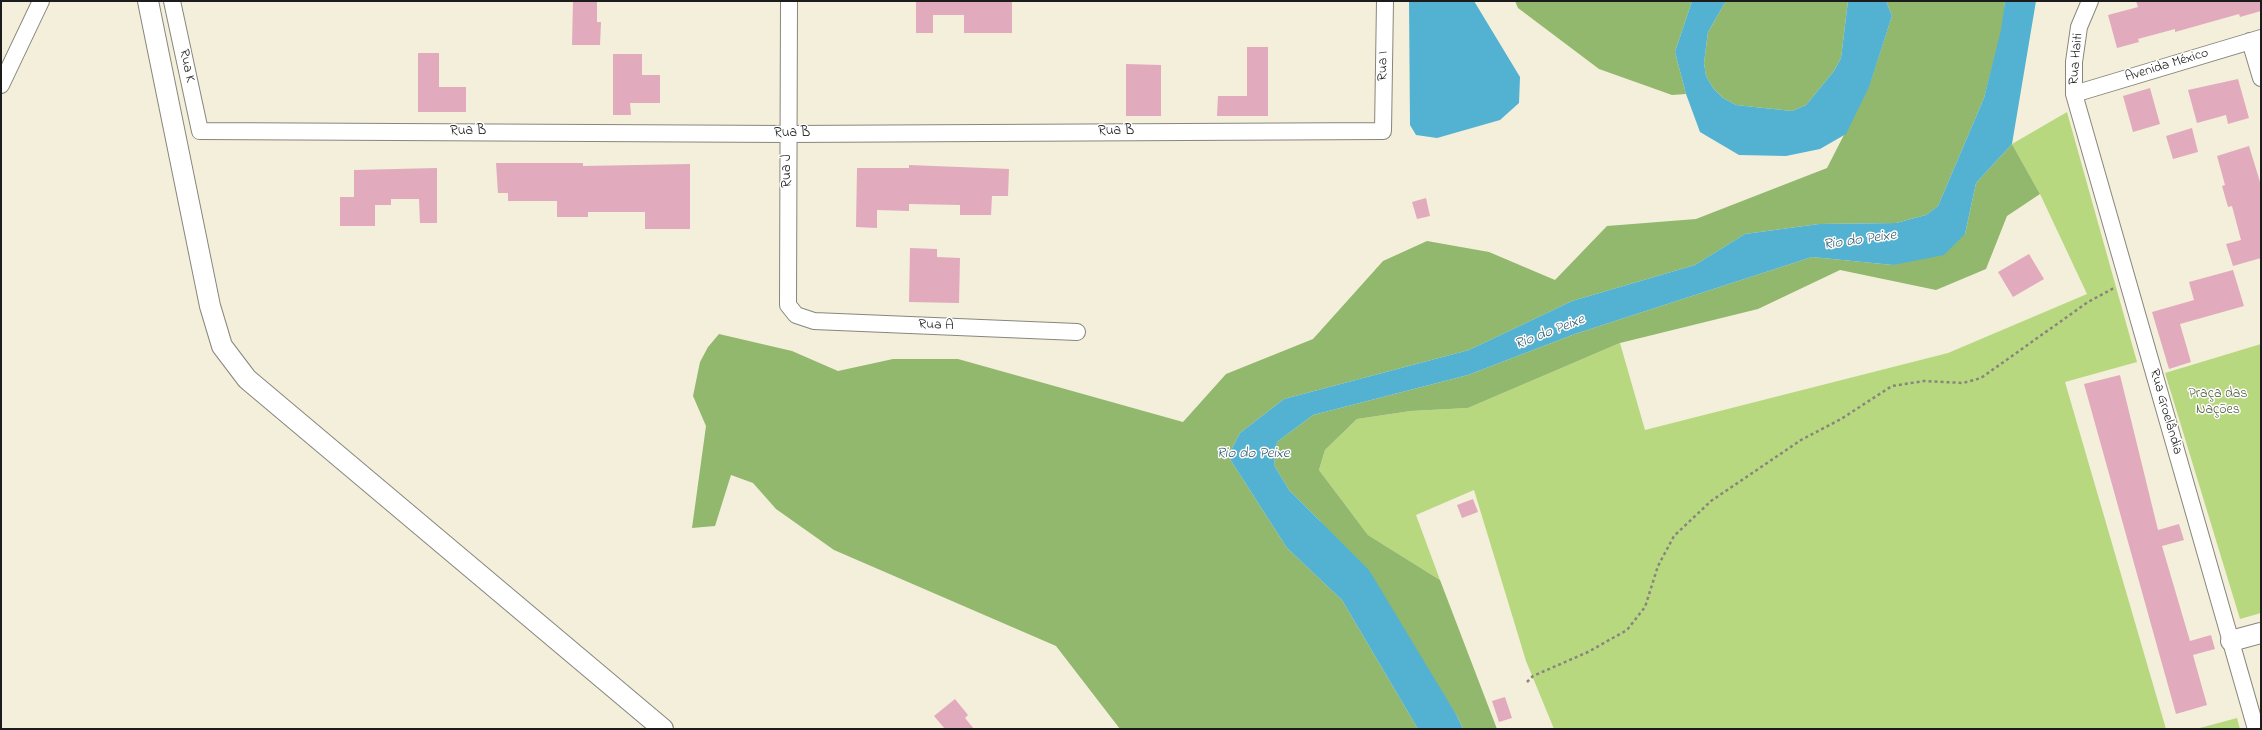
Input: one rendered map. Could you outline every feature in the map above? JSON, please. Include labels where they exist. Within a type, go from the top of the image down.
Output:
[{"type":"street","points":[[1,84],[41,1]]},
{"type":"street","points":[[148,1],[210,306],[222,346],[247,379],[663,729]]},
{"type":"street","name":"Rua K","points":[[172,1],[200,132]]},
{"type":"street","name":"Rua J","points":[[788,1],[788,305],[796,315]]},
{"type":"street","name":"Rua I","points":[[1383,131],[1385,1]]},
{"type":"street","name":"Rua Haiti","points":[[2074,94],[2074,62],[2079,27],[2090,1]]},
{"type":"street","points":[[2256,39],[2261,78]]},
{"type":"street","name":"Avenida México","points":[[2074,94],[2256,39]]},
{"type":"street","name":"Rua Groelândia","points":[[2074,94],[2256,729]]},
{"type":"street","name":"Rua B","points":[[200,132],[788,134],[1383,131]]},
{"type":"street","name":"Rua A","points":[[796,315],[814,321],[1078,332]]},
{"type":"street","points":[[2231,641],[2261,633]]},
{"type":"path","points":[[1527,682],[1533,676],[1588,652],[1627,630],[1644,607],[1658,566],[1674,536],[1712,501],[1801,440],[1841,419],[1892,386],[1924,381],[1964,382],[1981,378],[2088,302],[2127,283]]},
{"type":"green space","points":[[1515,1],[1692,1],[1675,52],[1686,94],[1672,95],[1599,69],[1518,8]]},
{"type":"green space","points":[[1726,1],[1848,1],[1841,58],[1834,71],[1806,105],[1792,111],[1736,105],[1723,98],[1713,88],[1706,76],[1704,63],[1708,32]]},
{"type":"green space","points":[[1886,1],[2005,1],[2002,30],[1984,98],[1938,206],[1926,215],[1896,223],[1819,224],[1745,234],[1695,265],[1572,301],[1469,350],[1284,399],[1240,433],[1228,456],[1287,548],[1342,600],[1418,729],[1120,729],[1056,646],[834,550],[776,509],[753,483],[731,475],[715,526],[692,528],[706,426],[693,396],[700,362],[708,347],[719,334],[792,351],[838,371],[893,359],[958,359],[1183,422],[1226,374],[1313,339],[1383,261],[1427,241],[1489,252],[1555,280],[1607,226],[1696,219],[1827,168],[1869,86],[1892,16]]},
{"type":"green space","points":[[2067,112],[2137,362],[2065,382],[2166,729],[1554,729],[1526,661],[1474,490],[1416,515],[1440,580],[1368,535],[1319,470],[1325,450],[1357,419],[1411,411],[1468,408],[1620,343],[1645,430],[1948,353],[2087,294],[2040,194],[2012,144]]},
{"type":"green space","points":[[2012,144],[2040,194],[2007,216],[1986,269],[1936,290],[1840,270],[1758,309],[1620,343],[1468,408],[1411,411],[1357,419],[1325,450],[1319,470],[1368,535],[1440,580],[1497,729],[1463,729],[1457,716],[1320,521],[1289,490],[1274,465],[1277,442],[1313,415],[1468,375],[1575,334],[1812,257],[1893,265],[1965,234],[1976,183]]},
{"type":"green space","name":"Praça das Nações","points":[[2261,344],[2261,613],[2240,619],[2165,373]]},
{"type":"green space","points":[[2237,718],[2240,729],[2196,729]]},
{"type":"water","points":[[1409,1],[1474,1],[1520,77],[1519,103],[1500,120],[1437,138],[1416,135],[1410,125]]},
{"type":"water","points":[[1692,1],[1726,1],[1708,32],[1704,63],[1706,76],[1713,88],[1723,98],[1736,105],[1792,111],[1806,105],[1834,71],[1841,58],[1848,1],[1886,1],[1892,16],[1869,87],[1846,134],[1820,149],[1786,156],[1739,155],[1700,132],[1686,94],[1675,52]]},
{"type":"water","name":"Rio do Peixe","points":[[2005,1],[2036,1],[2012,144],[1976,183],[1965,234],[1944,255],[1893,265],[1812,257],[1575,334],[1468,375],[1313,415],[1277,442],[1274,465],[1289,490],[1369,570],[1457,716],[1463,729],[1418,729],[1342,600],[1287,548],[1228,456],[1240,433],[1284,399],[1469,350],[1572,301],[1695,265],[1745,234],[1819,224],[1896,223],[1926,215],[1938,206],[1984,98],[2001,30]]},
{"type":"building","points":[[573,1],[597,1],[597,22],[601,22],[600,45],[572,45]]},
{"type":"building","points":[[916,1],[1012,1],[1012,33],[964,33],[964,15],[933,15],[933,33],[916,33]]},
{"type":"building","points":[[2136,1],[2261,1],[2261,11],[2240,17],[2239,14],[2175,32],[2175,29],[2138,39],[2139,42],[2117,48],[2108,15],[2138,7]]},
{"type":"building","points":[[1247,47],[1268,47],[1268,116],[1217,116],[1218,96],[1247,96]]},
{"type":"building","points":[[418,53],[439,53],[439,87],[466,87],[466,112],[418,112]]},
{"type":"building","points":[[613,54],[642,54],[642,75],[660,75],[660,103],[630,103],[631,115],[613,115]]},
{"type":"building","points":[[1126,64],[1161,65],[1161,116],[1126,116]]},
{"type":"building","points":[[2238,79],[2249,118],[2228,124],[2226,115],[2197,123],[2188,90]]},
{"type":"building","points":[[2150,88],[2160,124],[2133,132],[2123,96]]},
{"type":"building","points":[[2192,128],[2198,152],[2173,159],[2166,136]]},
{"type":"building","points":[[2249,146],[2261,185],[2261,258],[2233,266],[2226,244],[2241,240],[2232,206],[2228,207],[2222,186],[2225,185],[2217,156]]},
{"type":"building","points":[[496,163],[583,163],[583,166],[690,164],[690,229],[645,229],[645,212],[588,212],[588,217],[557,217],[557,201],[508,201],[508,193],[498,193]]},
{"type":"building","points":[[909,165],[1009,169],[1008,196],[992,196],[991,215],[960,215],[960,205],[909,204],[909,211],[877,210],[877,228],[856,227],[857,168],[909,168]]},
{"type":"building","points":[[437,168],[437,223],[420,223],[419,199],[391,199],[391,205],[375,205],[375,226],[340,226],[340,197],[354,197],[354,170]]},
{"type":"building","points":[[1426,198],[1430,216],[1417,219],[1412,202]]},
{"type":"building","points":[[910,248],[937,249],[937,257],[960,258],[959,303],[909,302]]},
{"type":"building","points":[[2029,254],[2044,279],[2013,297],[1998,272]]},
{"type":"building","points":[[2233,270],[2244,306],[2180,324],[2191,362],[2169,369],[2152,312],[2194,300],[2189,282]]},
{"type":"building","points":[[2120,375],[2158,530],[2179,524],[2184,540],[2162,546],[2190,641],[2211,635],[2215,649],[2193,655],[2207,705],[2176,714],[2084,384]]},
{"type":"building","points":[[1473,499],[1478,512],[1462,518],[1457,505]]},
{"type":"building","points":[[1505,697],[1512,718],[1499,722],[1492,701]]},
{"type":"building","points":[[955,699],[968,715],[965,718],[974,729],[945,729],[934,716]]}]
